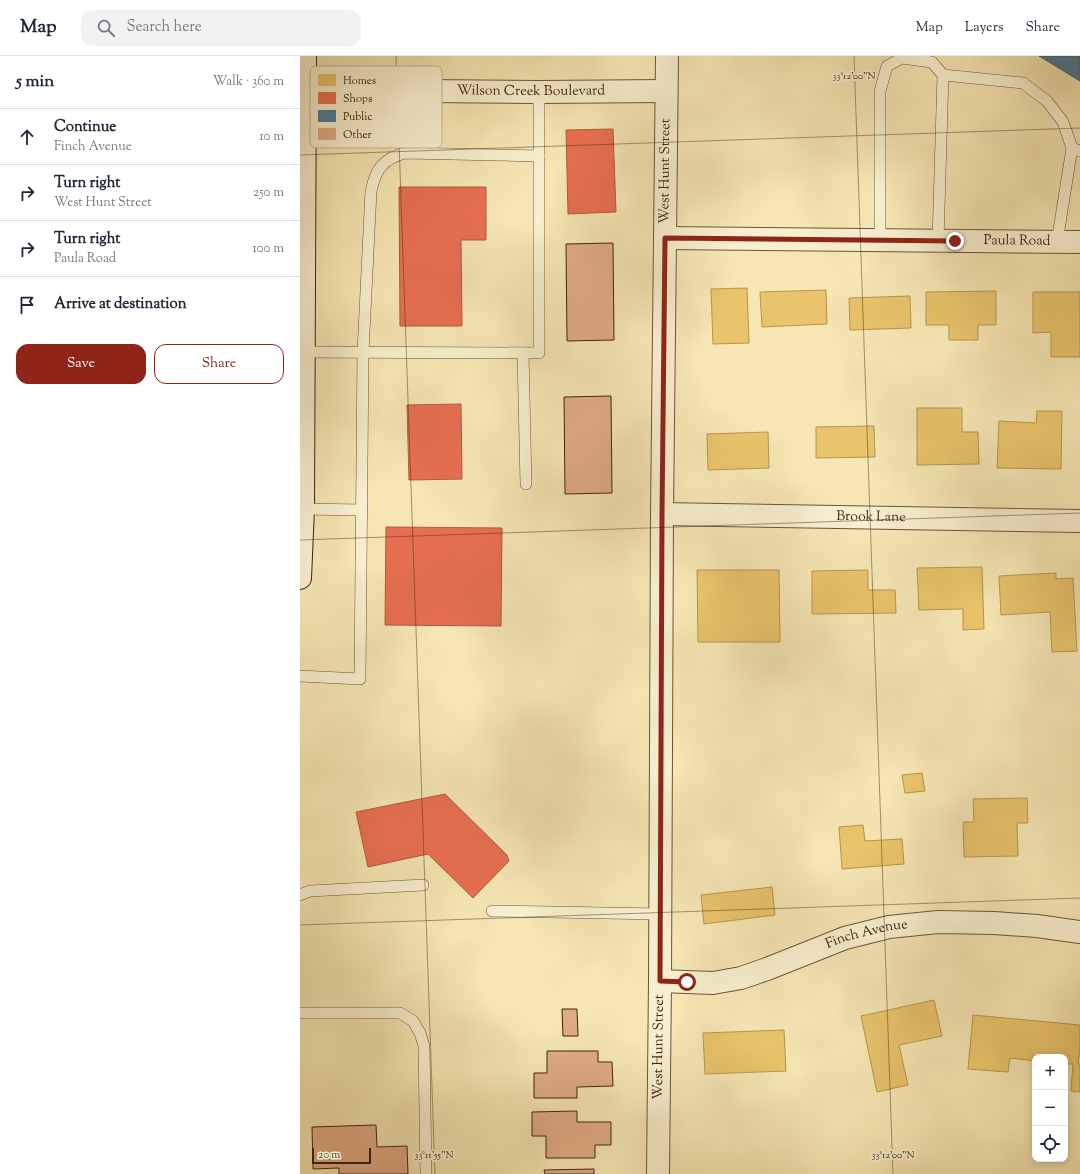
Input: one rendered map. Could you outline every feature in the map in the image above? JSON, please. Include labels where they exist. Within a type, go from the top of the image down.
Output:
[{"type":"street","points":[[300,578],[302,549],[303,352],[302,90],[305,56]]},
{"type":"street","name":"West Hunt Street","points":[[658,1174],[661,914],[662,514],[667,56]]},
{"type":"street","name":"Wilson Creek Boulevard","points":[[442,91],[666,91]]},
{"type":"street","name":"Paula Road","points":[[665,238],[1080,242]]},
{"type":"street","name":"Brook Lane","points":[[662,514],[1080,521]]},
{"type":"street","name":"Finch Avenue","points":[[660,981],[713,983],[741,978],[845,938],[889,927],[938,922],[994,923],[1037,926],[1080,932]]},
{"type":"lane","points":[[880,240],[880,91],[887,66],[902,58],[932,62],[944,75],[1023,83],[1047,101],[1063,122],[1076,149],[1057,242]]},
{"type":"lane","points":[[938,240],[944,75]]},
{"type":"lane","points":[[303,352],[539,353],[539,92]]},
{"type":"lane","points":[[300,676],[360,679],[364,352],[371,191],[374,176],[383,164],[394,156],[404,153],[539,156]]},
{"type":"lane","points":[[523,353],[526,484]]},
{"type":"lane","points":[[302,509],[362,510]]},
{"type":"lane","points":[[300,895],[310,891],[423,885]]},
{"type":"lane","points":[[492,911],[661,914]]},
{"type":"lane","points":[[300,1013],[400,1013],[413,1021],[420,1033],[424,1046],[426,1174]]},
{"type":"building: Homes","points":[[747,288],[749,343],[713,344],[711,289]]},
{"type":"building: Homes","points":[[826,290],[827,324],[762,327],[760,292]]},
{"type":"building: Homes","points":[[996,291],[996,325],[978,325],[978,340],[949,340],[949,325],[926,325],[926,292]]},
{"type":"building: Homes","points":[[1033,292],[1080,292],[1080,357],[1051,357],[1051,332],[1033,333]]},
{"type":"building: Homes","points":[[910,296],[911,328],[850,330],[849,298]]},
{"type":"building: Homes","points":[[917,408],[962,408],[962,432],[978,432],[979,464],[917,465]]},
{"type":"building: Homes","points":[[1037,411],[1062,411],[1061,469],[997,468],[999,421],[1036,423]]},
{"type":"building: Homes","points":[[874,426],[875,457],[816,458],[816,427]]},
{"type":"building: Homes","points":[[768,432],[769,468],[708,470],[707,434]]},
{"type":"building: Homes","points":[[982,567],[984,629],[963,630],[963,609],[919,610],[917,568]]},
{"type":"building: Homes","points":[[697,570],[779,570],[780,642],[698,642]]},
{"type":"building: Homes","points":[[868,570],[868,590],[895,590],[896,613],[812,614],[812,571]]},
{"type":"building: Homes","points":[[1056,573],[1056,579],[1073,578],[1077,651],[1052,652],[1050,612],[1001,615],[999,576]]},
{"type":"building: Homes","points":[[922,773],[925,791],[905,793],[902,775]]},
{"type":"building: Homes","points":[[1027,798],[1028,823],[1017,823],[1018,856],[964,857],[963,822],[974,822],[973,799]]},
{"type":"building: Homes","points":[[863,825],[865,841],[902,839],[904,864],[842,869],[839,827]]},
{"type":"building: Homes","points":[[772,887],[775,915],[704,924],[701,895]]},
{"type":"building: Homes","points":[[934,1000],[942,1036],[899,1045],[908,1085],[877,1092],[861,1016]]},
{"type":"building: Homes","points":[[973,1015],[1080,1025],[1078,1064],[1080,1064],[1080,1092],[1071,1091],[1073,1064],[1068,1064],[1068,1054],[1032,1054],[1032,1061],[1010,1058],[1008,1072],[968,1069]]},
{"type":"building: Homes","points":[[784,1030],[786,1071],[705,1074],[703,1033]]},
{"type":"building: Shops","points":[[613,129],[616,212],[568,214],[566,130]]},
{"type":"building: Shops","points":[[399,187],[486,187],[486,240],[461,240],[462,326],[400,326]]},
{"type":"building: Shops","points":[[461,404],[462,479],[409,480],[407,405]]},
{"type":"building: Shops","points":[[386,527],[502,528],[501,626],[385,625]]},
{"type":"building: Shops","points":[[445,794],[507,855],[509,861],[473,898],[428,854],[368,867],[356,812]]},
{"type":"building: Public","points":[[1039,56],[1080,56],[1080,81]]},
{"type":"building: Other","points":[[613,243],[614,340],[567,341],[566,244]]},
{"type":"building: Other","points":[[611,396],[612,493],[565,494],[564,397]]},
{"type":"building: Other","points":[[562,1009],[577,1009],[578,1036],[563,1036]]},
{"type":"building: Other","points":[[547,1051],[598,1051],[598,1062],[612,1062],[613,1086],[577,1087],[577,1098],[534,1098],[534,1073],[547,1073]]},
{"type":"building: Other","points":[[577,1111],[577,1122],[611,1122],[611,1145],[595,1145],[595,1158],[546,1158],[546,1136],[532,1136],[532,1112]]},
{"type":"building: Other","points":[[376,1125],[377,1147],[407,1146],[408,1174],[339,1174],[339,1168],[313,1169],[312,1127]]},
{"type":"building: Other","points":[[594,1169],[594,1174],[545,1174],[544,1170]]},
{"type":"route","points":[[687,982],[660,981],[665,238],[955,241]]}]
